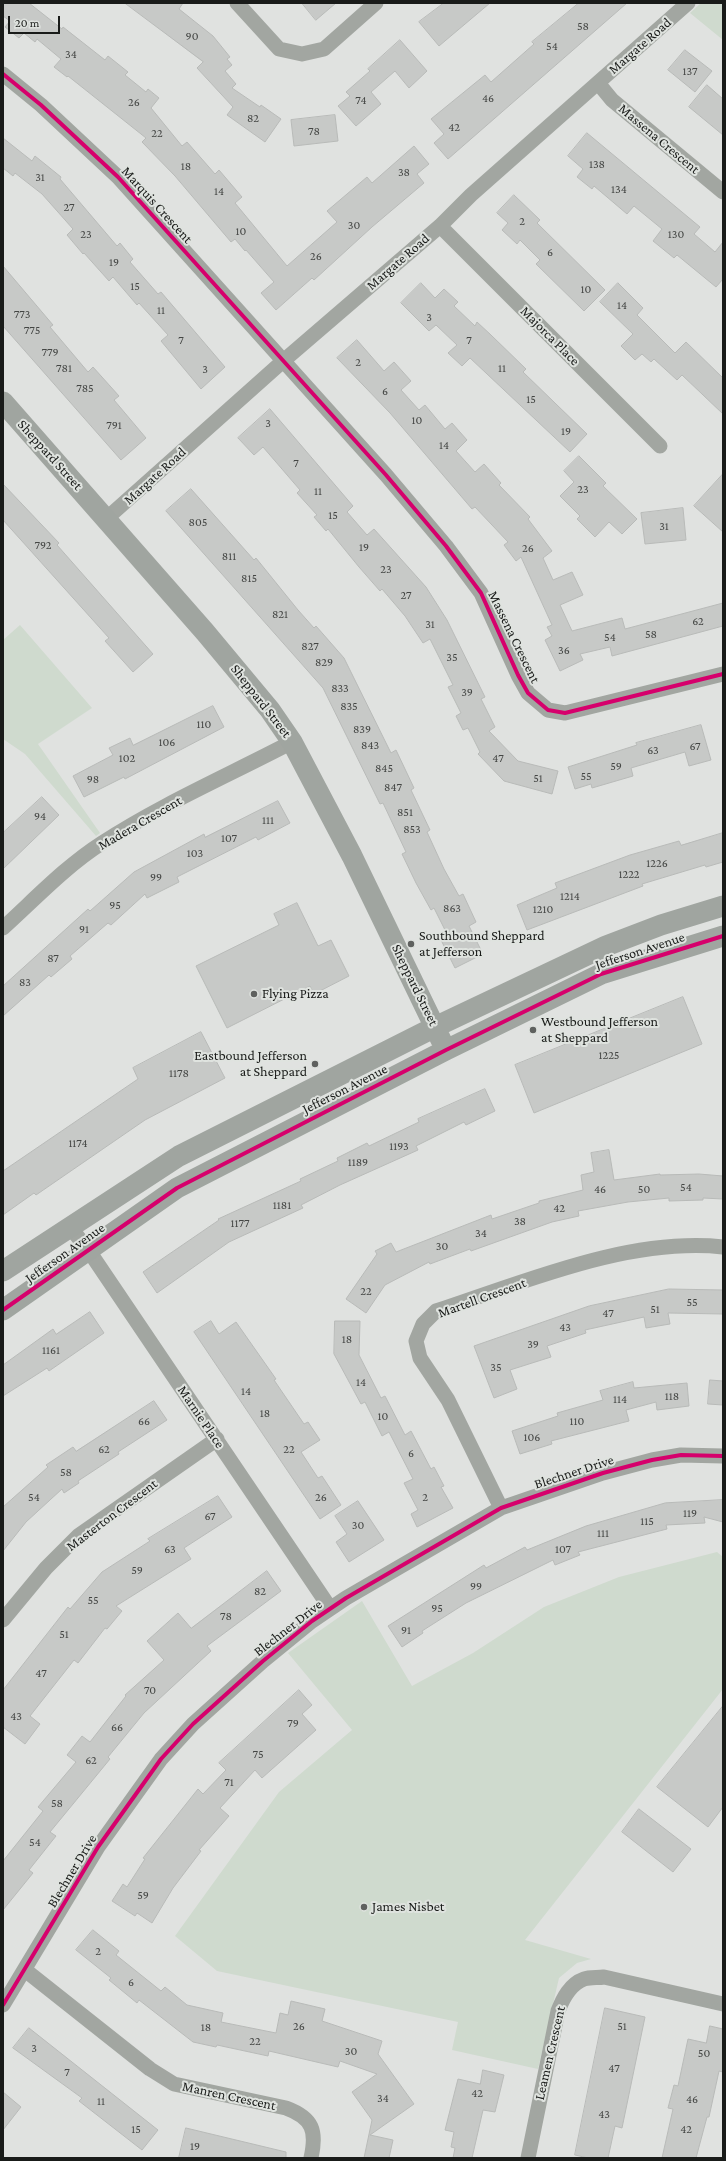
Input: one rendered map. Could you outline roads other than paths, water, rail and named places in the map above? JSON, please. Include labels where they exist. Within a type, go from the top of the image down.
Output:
[{"type":"street","points":[[237,3],[279,49],[302,54],[324,49],[376,3]]},
{"type":"street","name":"Margate Road","points":[[106,519],[282,362],[440,226],[471,195],[688,3]]},
{"type":"street","name":"Marquis Crescent","points":[[3,74],[42,105],[118,177],[282,362]]},
{"type":"street","name":"Massena Crescent","points":[[598,83],[612,100],[723,192]]},
{"type":"street","name":"Majorca Place","points":[[440,226],[660,446]]},
{"type":"street","name":"Massena Crescent","points":[[282,362],[386,475],[450,552],[481,593],[518,675],[528,693],[548,710],[565,713],[723,674]]},
{"type":"street","name":"Sheppard Street","points":[[3,402],[270,710],[292,742],[352,856],[446,1050]]},
{"type":"street","name":"Madera Crescent","points":[[3,928],[82,858],[101,844],[134,824],[292,742]]},
{"type":"street","name":"Jefferson Avenue","points":[[3,1271],[179,1156],[435,1027],[606,946],[661,925],[723,906]]},
{"type":"street","name":"Jefferson Avenue","points":[[3,1310],[177,1188],[446,1050],[600,974],[723,936]]},
{"type":"street","name":"Marnie Place","points":[[70,1227],[89,1250],[330,1608]]},
{"type":"street","name":"Martell Crescent","points":[[501,1508],[448,1400],[420,1358],[416,1341],[423,1324],[436,1311],[590,1261],[620,1254],[685,1246],[723,1247]]},
{"type":"street","name":"Masterton Crescent","points":[[3,1620],[46,1568],[78,1536],[216,1439]]},
{"type":"street","name":"Blechner Drive","points":[[3,2005],[98,1847],[161,1759],[193,1724],[263,1661],[330,1608],[501,1508],[602,1473],[652,1460],[681,1455],[723,1456]]},
{"type":"street","name":"Manren Crescent","points":[[25,1970],[150,2069],[174,2084],[286,2108],[301,2114],[313,2127],[314,2145],[311,2158]]},
{"type":"street","name":"Leamen Crescent","points":[[528,2158],[558,2011],[563,1996],[574,1986],[585,1978],[604,1977],[723,2004]]},
{"type":"place","name":"Southbound Sheppard at Jefferson","points":[[411,944]]},
{"type":"place","name":"Flying Pizza","points":[[254,994]]},
{"type":"place","name":"Westbound Jefferson at Sheppard","points":[[533,1030]]},
{"type":"place","name":"Eastbound Jefferson at Sheppard","points":[[315,1064]]},
{"type":"place","name":"James Nisbet","points":[[364,1907]]}]
